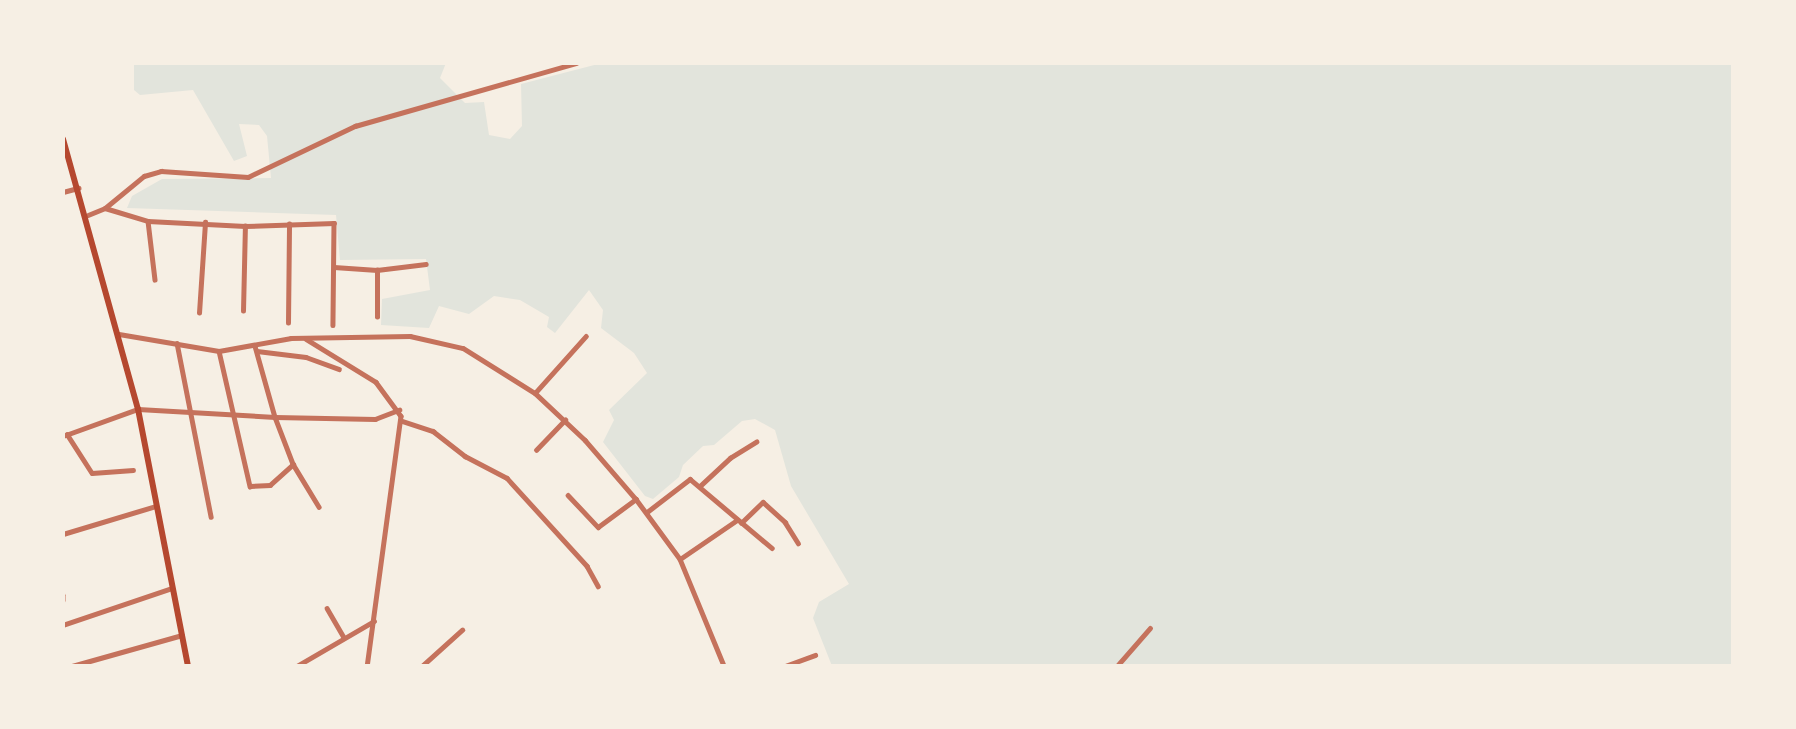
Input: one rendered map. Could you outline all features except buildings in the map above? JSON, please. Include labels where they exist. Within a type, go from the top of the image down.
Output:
[{"type":"main road","points":[[63,139],[88,215],[138,409],[188,666]]},
{"type":"street","points":[[88,215],[105,208],[145,176],[161,171],[247,177],[355,126],[576,63]]},
{"type":"street","points":[[63,191],[79,187]]},
{"type":"street","points":[[105,208],[148,221],[245,226],[334,223],[333,325]]},
{"type":"street","points":[[148,221],[155,280]]},
{"type":"street","points":[[199,313],[205,222]]},
{"type":"street","points":[[288,323],[289,224]]},
{"type":"street","points":[[243,311],[245,226]]},
{"type":"street","points":[[334,267],[377,270],[426,264]]},
{"type":"street","points":[[377,270],[377,317]]},
{"type":"street","points":[[119,334],[219,351],[256,348],[306,358],[339,369]]},
{"type":"street","points":[[535,393],[586,336]]},
{"type":"street","points":[[256,348],[279,338],[437,339],[463,348],[535,393],[565,420],[636,499],[680,559],[724,666]]},
{"type":"street","points":[[306,339],[376,382],[398,411],[402,421],[367,666]]},
{"type":"street","points":[[177,343],[187,412],[211,517]]},
{"type":"street","points":[[256,348],[275,417],[293,464],[318,508]]},
{"type":"street","points":[[219,351],[251,488],[270,485],[293,464]]},
{"type":"street","points":[[133,470],[92,474],[65,435],[138,409],[233,416],[375,419],[398,411]]},
{"type":"street","points":[[536,450],[565,420]]},
{"type":"street","points":[[402,421],[433,431],[465,456],[507,478],[587,566],[598,586]]},
{"type":"street","points":[[700,486],[730,458],[756,442]]},
{"type":"street","points":[[647,512],[687,480],[700,486],[772,548]]},
{"type":"street","points":[[568,495],[598,527],[636,499]]},
{"type":"street","points":[[680,559],[739,521],[762,502],[785,523],[798,543]]},
{"type":"street","points":[[63,534],[156,506]]},
{"type":"street","points":[[63,625],[172,588]]},
{"type":"street","points":[[63,593],[63,600]]},
{"type":"street","points":[[327,608],[344,637]]},
{"type":"street","points":[[298,666],[374,621]]},
{"type":"street","points":[[1117,666],[1150,628]]},
{"type":"street","points":[[422,666],[462,630]]},
{"type":"street","points":[[72,666],[183,635]]},
{"type":"street","points":[[785,666],[815,655]]},
{"type":"shaded area","points":[[134,63],[446,63],[440,78],[465,103],[484,102],[489,135],[510,139],[522,126],[521,84],[602,63],[1733,63],[1733,666],[832,666],[813,618],[819,602],[849,584],[791,486],[775,430],[755,419],[742,421],[714,445],[703,446],[683,465],[679,477],[653,499],[645,496],[603,442],[614,420],[609,410],[647,373],[634,353],[601,328],[603,310],[589,290],[555,333],[547,327],[549,317],[520,300],[494,296],[469,314],[439,306],[429,328],[381,325],[382,299],[430,290],[426,259],[340,260],[336,215],[127,208],[132,196],[162,179],[271,178],[267,136],[259,125],[239,124],[247,156],[234,161],[193,90],[140,95],[134,90]]}]
